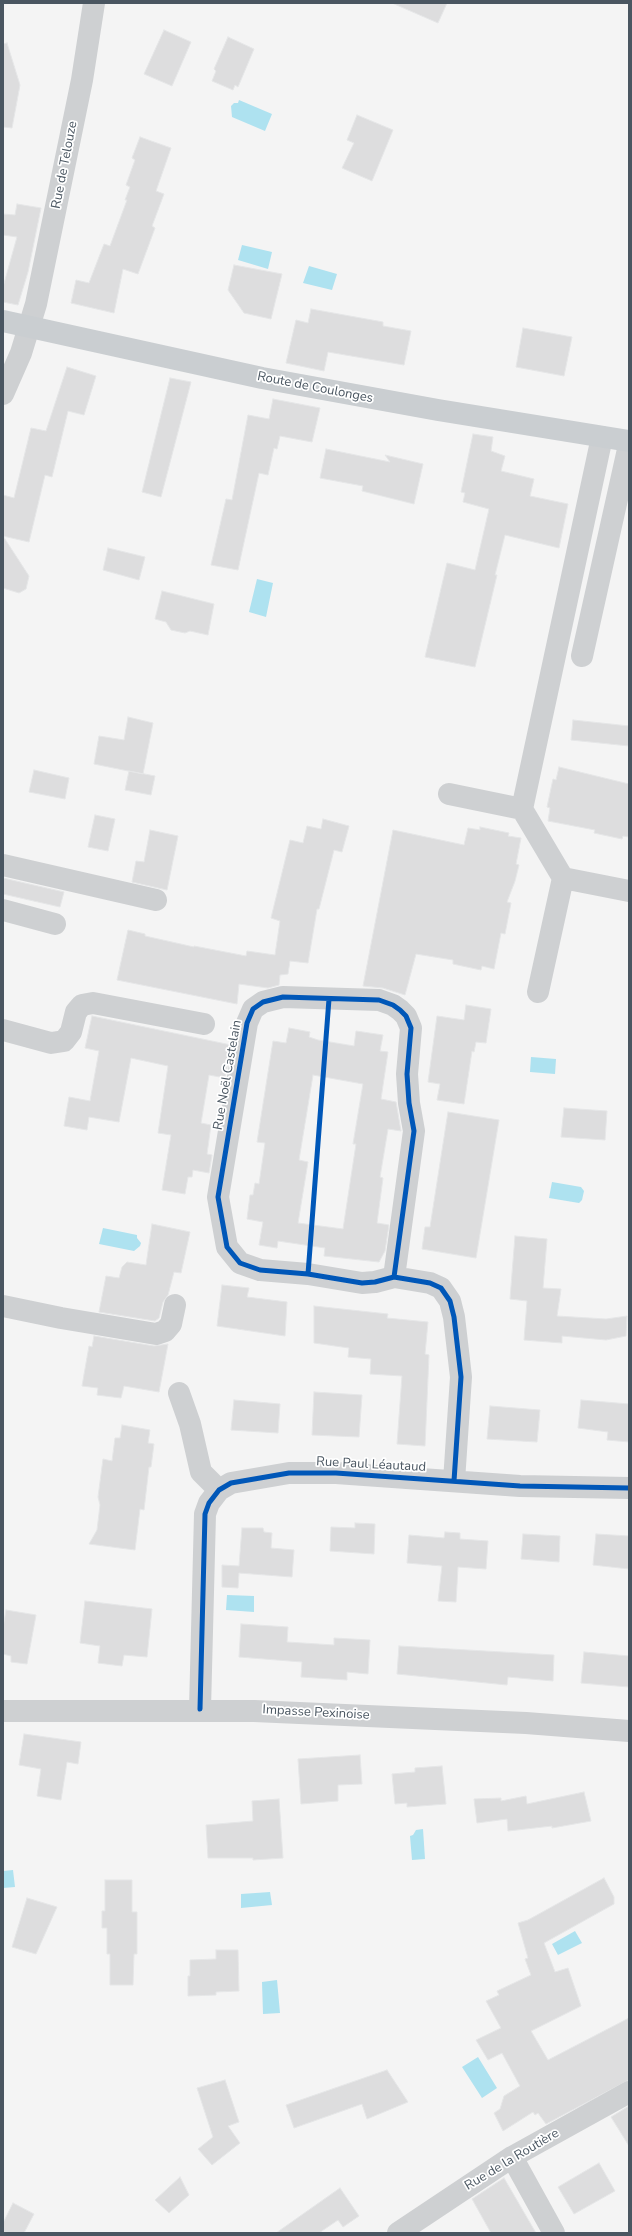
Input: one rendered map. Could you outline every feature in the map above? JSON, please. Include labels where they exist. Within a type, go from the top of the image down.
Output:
[{"type":"main road","name":"Route de Coulonges","points":[[3,321],[262,378],[438,410],[602,437],[629,440]]},
{"type":"street","name":"Rue de Telouze","points":[[3,394],[30,326],[47,256],[77,103],[94,3]]},
{"type":"street","points":[[538,992],[563,878],[522,808],[602,437]]},
{"type":"street","points":[[582,656],[629,445]]},
{"type":"street","points":[[449,794],[522,808]]},
{"type":"street","points":[[3,865],[156,900]]},
{"type":"street","points":[[563,878],[629,891]]},
{"type":"street","points":[[3,910],[55,924]]},
{"type":"street","name":"Rue Noël Castelain","points":[[394,1278],[414,1131],[409,1103],[407,1074],[412,1028],[406,1016],[400,1010],[393,1005],[379,1000],[283,997],[264,1002],[253,1009],[246,1023],[218,1197],[228,1247],[240,1263],[260,1270],[308,1274],[362,1283],[394,1278],[430,1283],[441,1288],[450,1302],[454,1317],[461,1377],[454,1481]]},
{"type":"street","points":[[3,1030],[51,1043],[64,1041],[71,1032],[76,1012],[82,1005],[93,1003],[204,1024]]},
{"type":"street","points":[[3,1306],[61,1318],[156,1334],[166,1330],[171,1324],[175,1305]]},
{"type":"street","points":[[179,1393],[190,1424],[201,1472],[218,1490],[209,1502],[205,1514],[200,1709]]},
{"type":"street","name":"Rue Paul Léautaud","points":[[218,1490],[231,1483],[246,1479],[289,1473],[336,1473],[520,1486],[629,1488]]},
{"type":"street","name":"Impasse Pexinoise","points":[[3,1711],[146,1712],[200,1709],[518,1723],[629,1731]]},
{"type":"street","name":"Rue de la Routière","points":[[398,2233],[512,2157],[629,2092]]},
{"type":"street","points":[[512,2157],[554,2233]]},
{"type":"water","points":[[239,100],[272,114],[265,131],[232,117],[231,106],[234,103],[238,103]]},
{"type":"water","points":[[242,245],[272,252],[268,269],[238,260]]},
{"type":"water","points":[[309,266],[337,274],[332,290],[303,283]]},
{"type":"water","points":[[257,579],[273,583],[266,617],[249,612]]},
{"type":"water","points":[[531,1057],[556,1059],[555,1074],[530,1072]]},
{"type":"water","points":[[552,1182],[581,1187],[584,1191],[582,1200],[579,1203],[549,1198]]},
{"type":"water","points":[[103,1228],[137,1235],[137,1238],[141,1243],[140,1246],[134,1251],[99,1244]]},
{"type":"water","points":[[227,1595],[254,1596],[254,1612],[226,1610]]},
{"type":"water","points":[[423,1829],[425,1859],[412,1860],[410,1836],[413,1835],[416,1830]]},
{"type":"water","points":[[13,1870],[15,1887],[3,1888],[3,1871]]},
{"type":"water","points":[[270,1892],[272,1905],[241,1908],[241,1894]]},
{"type":"water","points":[[575,1931],[582,1943],[558,1955],[552,1944]]},
{"type":"water","points":[[277,1980],[280,2013],[263,2014],[262,1982]]},
{"type":"water","points":[[478,2057],[497,2088],[482,2098],[462,2067]]},
{"type":"building","points":[[392,3],[447,3],[438,23]]},
{"type":"building","points":[[164,30],[191,42],[172,86],[144,74]]},
{"type":"building","points":[[228,37],[254,49],[238,87],[235,85],[233,90],[212,81],[216,71],[214,69]]},
{"type":"building","points":[[7,43],[20,85],[12,128],[3,127],[3,44]]},
{"type":"building","points":[[357,115],[393,130],[372,181],[342,168],[354,143],[347,140]]},
{"type":"building","points":[[140,137],[171,148],[156,191],[164,194],[152,226],[155,228],[138,274],[123,269],[114,313],[71,303],[76,280],[89,283],[104,244],[110,246],[127,200],[125,200],[130,187],[126,185],[135,160],[132,158]]},
{"type":"building","points":[[17,204],[41,208],[28,272],[18,305],[3,302],[3,287],[17,237],[3,235],[3,214],[15,215]]},
{"type":"building","points":[[234,265],[282,274],[271,319],[244,313],[228,290]]},
{"type":"building","points":[[311,309],[383,322],[383,326],[411,331],[404,365],[328,352],[324,371],[286,363],[296,320],[308,323]]},
{"type":"building","points":[[523,328],[572,337],[564,376],[516,367]]},
{"type":"building","points":[[67,367],[96,376],[84,415],[68,411],[52,477],[45,475],[29,542],[3,536],[3,495],[14,498],[31,428],[46,431]]},
{"type":"building","points":[[170,378],[191,382],[161,497],[142,492]]},
{"type":"building","points":[[273,399],[320,408],[312,442],[280,436],[277,449],[274,448],[268,475],[259,473],[238,570],[211,565],[226,499],[232,500],[248,415],[269,419]]},
{"type":"building","points":[[473,434],[493,437],[491,451],[505,456],[501,471],[534,479],[530,496],[568,504],[559,548],[505,535],[475,667],[425,657],[447,563],[475,570],[489,509],[463,502],[465,493],[461,492]]},
{"type":"building","points":[[326,449],[390,462],[385,455],[423,464],[414,504],[362,491],[363,486],[320,478]]},
{"type":"building","points":[[3,536],[29,576],[26,589],[19,593],[3,588]]},
{"type":"building","points":[[108,548],[145,557],[139,580],[103,570]]},
{"type":"building","points":[[162,591],[214,604],[208,635],[190,631],[185,633],[171,630],[166,622],[155,619]]},
{"type":"building","points":[[128,717],[153,723],[143,774],[94,764],[99,736],[124,740]]},
{"type":"building","points":[[573,720],[629,726],[629,746],[571,740]]},
{"type":"building","points":[[559,767],[629,784],[629,837],[623,836],[622,839],[594,833],[595,830],[548,821],[550,808],[547,807],[553,779],[556,780]]},
{"type":"building","points":[[34,770],[69,778],[65,799],[29,792]]},
{"type":"building","points":[[129,771],[155,776],[151,795],[125,790]]},
{"type":"building","points":[[95,815],[115,819],[108,851],[88,847]]},
{"type":"building","points":[[323,819],[349,826],[342,852],[334,850],[319,909],[317,909],[308,963],[290,961],[288,974],[280,975],[279,985],[268,988],[239,984],[237,1004],[117,980],[128,930],[145,934],[145,936],[194,947],[246,956],[247,951],[275,955],[280,921],[271,918],[290,840],[303,843],[307,826],[321,829]]},
{"type":"building","points":[[480,827],[509,833],[508,836],[521,838],[516,864],[519,865],[507,902],[511,903],[505,934],[501,933],[494,969],[482,966],[481,970],[453,964],[453,960],[416,954],[405,995],[383,988],[363,986],[393,830],[464,845],[468,828],[480,830]]},
{"type":"building","points":[[150,830],[178,836],[167,890],[132,882],[136,861],[144,862]]},
{"type":"building","points":[[3,878],[64,892],[60,907],[3,894]]},
{"type":"building","points":[[466,1005],[491,1009],[486,1043],[476,1042],[474,1052],[472,1051],[464,1104],[437,1100],[440,1084],[428,1082],[437,1016],[464,1020]]},
{"type":"building","points":[[92,1016],[231,1045],[225,1078],[209,1075],[201,1123],[211,1125],[207,1154],[212,1155],[209,1173],[193,1170],[192,1177],[188,1177],[185,1194],[162,1190],[171,1135],[158,1133],[168,1066],[131,1058],[119,1122],[89,1117],[87,1130],[64,1126],[69,1097],[90,1101],[99,1051],[85,1048]]},
{"type":"building","points":[[289,1028],[310,1032],[309,1037],[318,1040],[354,1046],[356,1031],[383,1035],[380,1051],[388,1052],[381,1099],[396,1102],[401,1131],[388,1129],[380,1177],[383,1178],[377,1223],[389,1225],[385,1251],[379,1262],[324,1256],[325,1248],[278,1241],[277,1248],[259,1245],[263,1222],[247,1219],[250,1195],[253,1195],[255,1183],[259,1184],[265,1143],[257,1142],[273,1041],[286,1043]],"holes":[[[313,1075],[363,1084],[353,1144],[356,1144],[343,1229],[298,1223],[308,1162],[299,1160]]]},
{"type":"building","points":[[564,1108],[607,1111],[605,1140],[561,1137]]},
{"type":"building","points":[[448,1112],[499,1120],[476,1258],[422,1249],[425,1227],[430,1227]]},
{"type":"building","points":[[152,1224],[190,1232],[181,1273],[174,1272],[168,1295],[163,1302],[159,1318],[155,1321],[99,1312],[106,1276],[119,1278],[122,1267],[127,1262],[146,1265]]},
{"type":"building","points":[[515,1236],[547,1239],[543,1288],[561,1289],[557,1316],[606,1319],[627,1316],[626,1336],[606,1340],[562,1336],[562,1343],[524,1340],[527,1301],[510,1299]]},
{"type":"building","points":[[222,1285],[249,1288],[247,1297],[287,1302],[285,1336],[217,1326]]},
{"type":"building","points":[[314,1306],[388,1314],[387,1318],[428,1322],[425,1354],[429,1355],[425,1446],[397,1444],[402,1376],[370,1374],[371,1359],[348,1357],[349,1348],[314,1343]]},
{"type":"building","points":[[94,1336],[154,1346],[168,1344],[159,1392],[124,1386],[121,1398],[97,1395],[98,1388],[82,1386],[89,1346],[92,1347]]},
{"type":"building","points":[[314,1392],[362,1395],[359,1437],[312,1435]]},
{"type":"building","points":[[234,1400],[280,1404],[278,1433],[231,1430]]},
{"type":"building","points":[[581,1400],[629,1404],[629,1442],[607,1440],[608,1432],[578,1428]]},
{"type":"building","points":[[490,1406],[540,1410],[537,1442],[487,1439]]},
{"type":"building","points":[[122,1425],[150,1430],[148,1443],[154,1444],[151,1467],[149,1467],[144,1510],[140,1509],[135,1550],[89,1544],[97,1530],[100,1505],[98,1497],[103,1459],[112,1461],[115,1438],[120,1438]]},
{"type":"building","points":[[355,1523],[375,1524],[374,1554],[330,1551],[331,1527],[355,1528]]},
{"type":"building","points":[[242,1528],[263,1528],[264,1532],[272,1533],[271,1548],[294,1550],[292,1577],[239,1573],[238,1588],[222,1587],[222,1565],[239,1566]]},
{"type":"building","points":[[445,1532],[460,1533],[460,1539],[488,1541],[486,1569],[458,1567],[456,1602],[438,1601],[442,1566],[407,1563],[409,1535],[444,1538]]},
{"type":"building","points":[[523,1534],[560,1536],[559,1562],[521,1559]]},
{"type":"building","points":[[596,1534],[629,1536],[629,1569],[593,1565]]},
{"type":"building","points":[[85,1601],[152,1609],[147,1657],[124,1655],[122,1666],[98,1663],[100,1646],[80,1643]]},
{"type":"building","points":[[6,1610],[36,1615],[27,1664],[11,1662],[11,1656],[3,1654],[3,1628]]},
{"type":"building","points":[[241,1624],[288,1627],[287,1642],[334,1645],[334,1638],[370,1640],[368,1674],[347,1672],[347,1680],[301,1677],[302,1662],[239,1657]]},
{"type":"building","points":[[399,1646],[554,1655],[553,1681],[508,1677],[507,1685],[397,1674]]},
{"type":"building","points":[[584,1652],[629,1656],[629,1687],[581,1683]]},
{"type":"building","points":[[24,1734],[81,1742],[78,1764],[67,1762],[61,1800],[37,1796],[41,1769],[19,1765]]},
{"type":"building","points":[[360,1755],[362,1784],[338,1785],[338,1801],[301,1804],[298,1759]]},
{"type":"building","points":[[442,1766],[446,1804],[407,1807],[407,1803],[395,1804],[392,1774],[415,1772],[415,1768]]},
{"type":"building","points":[[584,1792],[591,1821],[552,1828],[552,1826],[508,1831],[507,1819],[477,1823],[474,1799],[501,1798],[501,1801],[526,1796],[527,1804]]},
{"type":"building","points":[[279,1799],[283,1858],[253,1860],[253,1858],[208,1858],[206,1825],[253,1821],[252,1801]]},
{"type":"building","points":[[604,1878],[614,1897],[614,1904],[544,1943],[555,1972],[568,1968],[581,2006],[531,2031],[548,2060],[629,2018],[629,2080],[546,2124],[538,2113],[535,2115],[533,2112],[503,2131],[494,2113],[500,2109],[504,2096],[520,2086],[502,2053],[488,2060],[476,2040],[501,2028],[486,2001],[499,1995],[497,1991],[531,1975],[525,1959],[528,1958],[518,1923],[528,1920]]},
{"type":"building","points":[[105,1880],[132,1880],[132,1912],[137,1912],[137,1954],[134,1954],[133,1985],[110,1985],[110,1954],[107,1954],[107,1928],[102,1928],[102,1911],[105,1911]]},
{"type":"building","points":[[27,1898],[57,1907],[36,1954],[12,1947]]},
{"type":"building","points":[[216,1950],[238,1950],[239,1991],[216,1992],[216,1995],[188,1996],[190,1960],[216,1959]]},
{"type":"building","points":[[387,2070],[408,2102],[367,2119],[362,2104],[294,2128],[286,2105]]},
{"type":"building","points":[[225,2080],[239,2122],[228,2126],[240,2143],[212,2165],[198,2149],[213,2137],[197,2088]]},
{"type":"building","points":[[629,2106],[629,2146],[611,2117]]},
{"type":"building","points":[[599,2163],[615,2191],[574,2214],[558,2187]]},
{"type":"building","points":[[180,2177],[189,2195],[169,2213],[155,2200]]},
{"type":"building","points":[[504,2178],[536,2233],[491,2233],[472,2199]]},
{"type":"building","points":[[340,2188],[359,2216],[343,2227],[338,2220],[319,2233],[276,2233]]},
{"type":"building","points":[[13,2203],[34,2214],[24,2233],[3,2233],[3,2223]]},
{"type":"cycle path","points":[[394,1277],[414,1131],[409,1103],[407,1074],[411,1028],[406,1016],[393,1005],[379,1000],[283,997],[263,1002],[253,1009],[247,1023],[218,1197],[227,1247],[240,1263],[260,1270],[308,1274],[362,1283],[375,1282],[394,1277],[430,1283],[441,1288],[450,1301],[454,1317],[461,1377],[454,1481]]},
{"type":"cycle path","points":[[308,1274],[329,999]]},
{"type":"cycle path","points":[[200,1709],[205,1514],[209,1503],[219,1490],[231,1483],[289,1473],[336,1473],[520,1486],[629,1488]]}]
